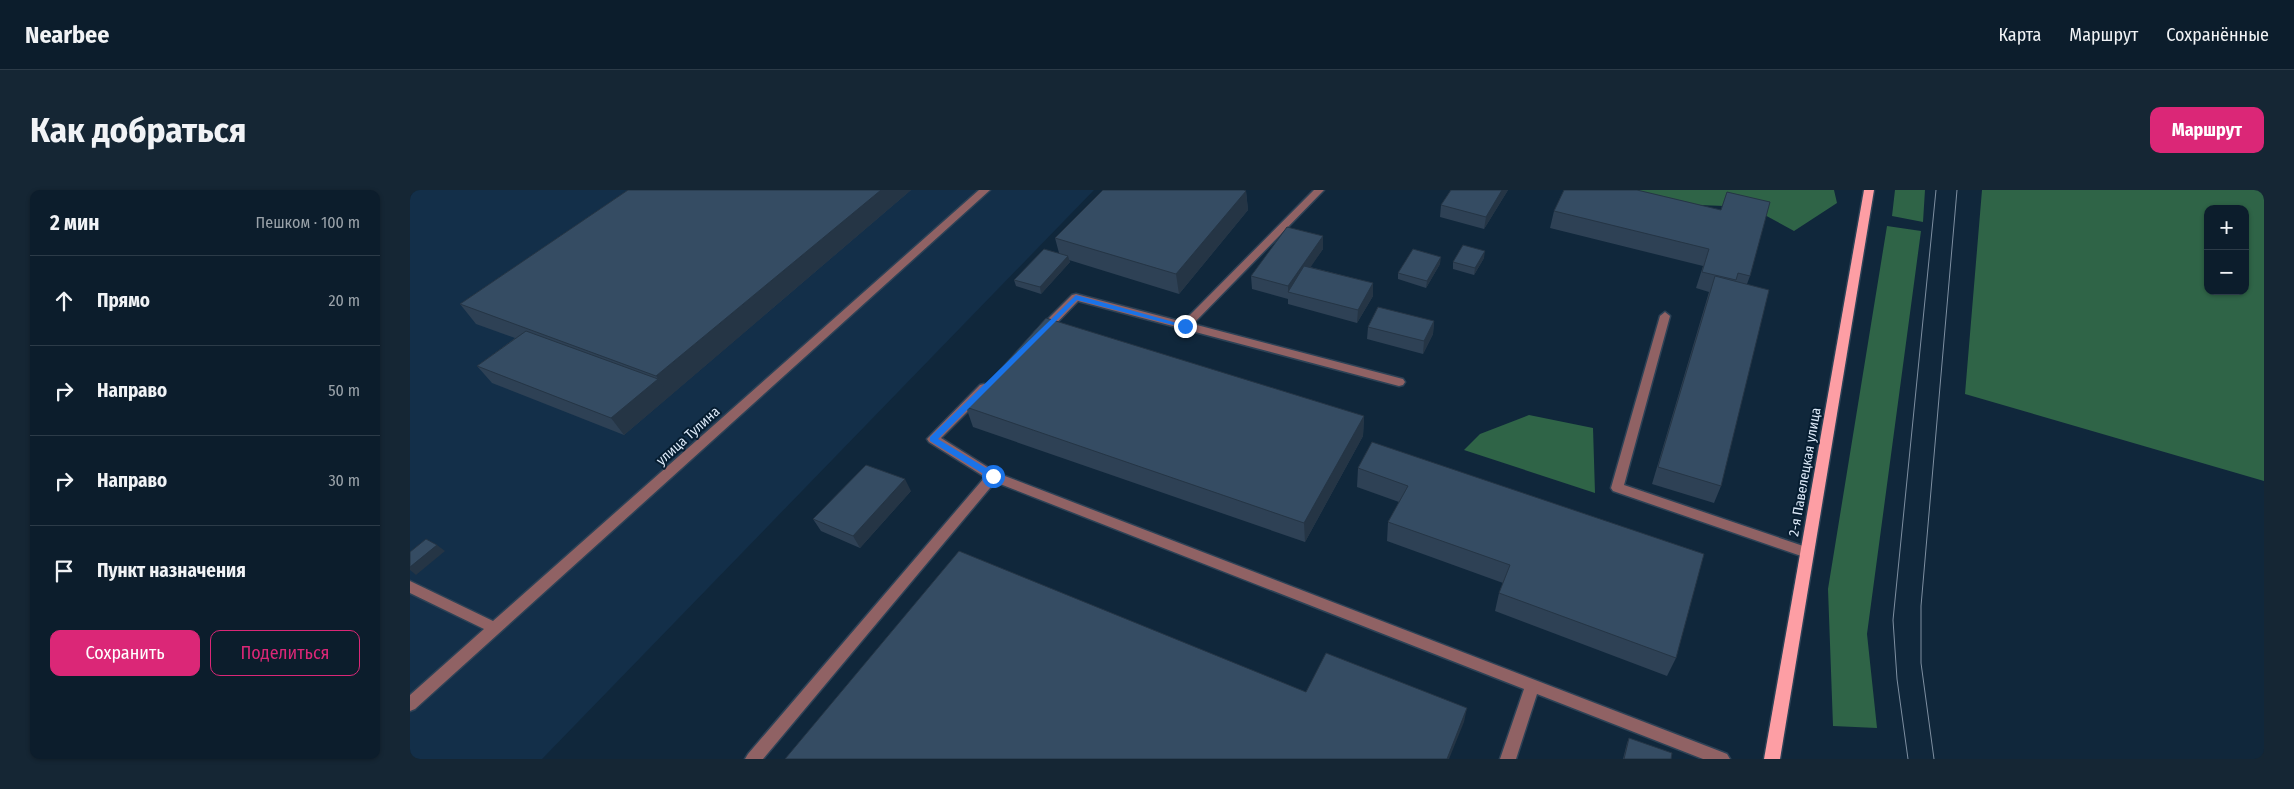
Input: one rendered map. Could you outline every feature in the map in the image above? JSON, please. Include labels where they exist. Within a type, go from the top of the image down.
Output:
[{"type":"main road","name":"2-я Павелецкая улица","points":[[1772,759],[1869,190]]},
{"type":"street","name":"улица Тулина","points":[[410,704],[985,190]]},
{"type":"street","points":[[1185,326],[1319,190]]},
{"type":"street","points":[[1035,338],[1076,297],[1399,382]]},
{"type":"street","points":[[1665,316],[1617,488],[1806,553]]},
{"type":"street","points":[[994,378],[933,439],[993,476],[1722,759]]},
{"type":"street","points":[[753,759],[993,476]]},
{"type":"street","points":[[410,587],[495,628]]},
{"type":"street","points":[[1508,759],[1533,685]]},
{"type":"shaded area","points":[[410,190],[1094,190],[542,759],[410,759]]},
{"type":"green space","points":[[1609,190],[1834,190],[1837,203],[1794,231],[1750,207],[1673,204]]},
{"type":"green space","points":[[1895,190],[1925,190],[1923,222],[1892,216]]},
{"type":"green space","points":[[1982,190],[2264,190],[2264,481],[1965,394]]},
{"type":"green space","points":[[1887,226],[1921,231],[1867,634],[1877,728],[1833,726],[1828,589]]},
{"type":"green space","points":[[1529,415],[1593,428],[1595,493],[1464,450],[1480,434]]},
{"type":"building","points":[[628,190],[881,190],[656,376],[460,304]]},
{"type":"building","points":[[1103,190],[1246,191],[1176,274],[1055,238]]},
{"type":"building","points":[[1451,190],[1502,190],[1486,217],[1441,205]]},
{"type":"building","points":[[1564,190],[1637,190],[1721,210],[1727,192],[1770,202],[1750,276],[1738,273],[1736,280],[1702,272],[1709,249],[1554,211]]},
{"type":"building","points":[[1287,227],[1323,236],[1288,286],[1251,276]]},
{"type":"building","points":[[1463,245],[1485,251],[1475,268],[1453,262]]},
{"type":"building","points":[[1044,249],[1068,256],[1040,287],[1014,280]]},
{"type":"building","points":[[1413,249],[1441,257],[1427,281],[1398,273]]},
{"type":"building","points":[[1304,266],[1373,283],[1358,310],[1288,292]]},
{"type":"building","points":[[1715,276],[1769,290],[1721,486],[1658,467]]},
{"type":"building","points":[[1378,307],[1434,321],[1424,341],[1368,327]]},
{"type":"building","points":[[1046,318],[1364,416],[1304,523],[966,407]]},
{"type":"building","points":[[526,331],[658,379],[611,418],[477,366]]},
{"type":"building","points":[[1372,442],[1704,554],[1676,658],[1499,593],[1510,565],[1388,522],[1408,486],[1358,468]]},
{"type":"building","points":[[866,465],[905,479],[853,536],[813,519]]},
{"type":"building","points":[[426,539],[437,545],[410,567],[410,552]]},
{"type":"building","points":[[959,551],[1306,692],[1326,653],[1467,708],[1447,759],[785,759]]},
{"type":"building","points":[[1629,738],[1672,753],[1671,759],[1624,759]]},
{"type":"tram line","points":[[1908,759],[1897,679],[1893,620],[1936,190]]},
{"type":"tram line","points":[[1934,759],[1921,663],[1921,606],[1957,190]]},
{"type":"route","points":[[993,476],[933,439],[1076,297],[1185,326]]}]
